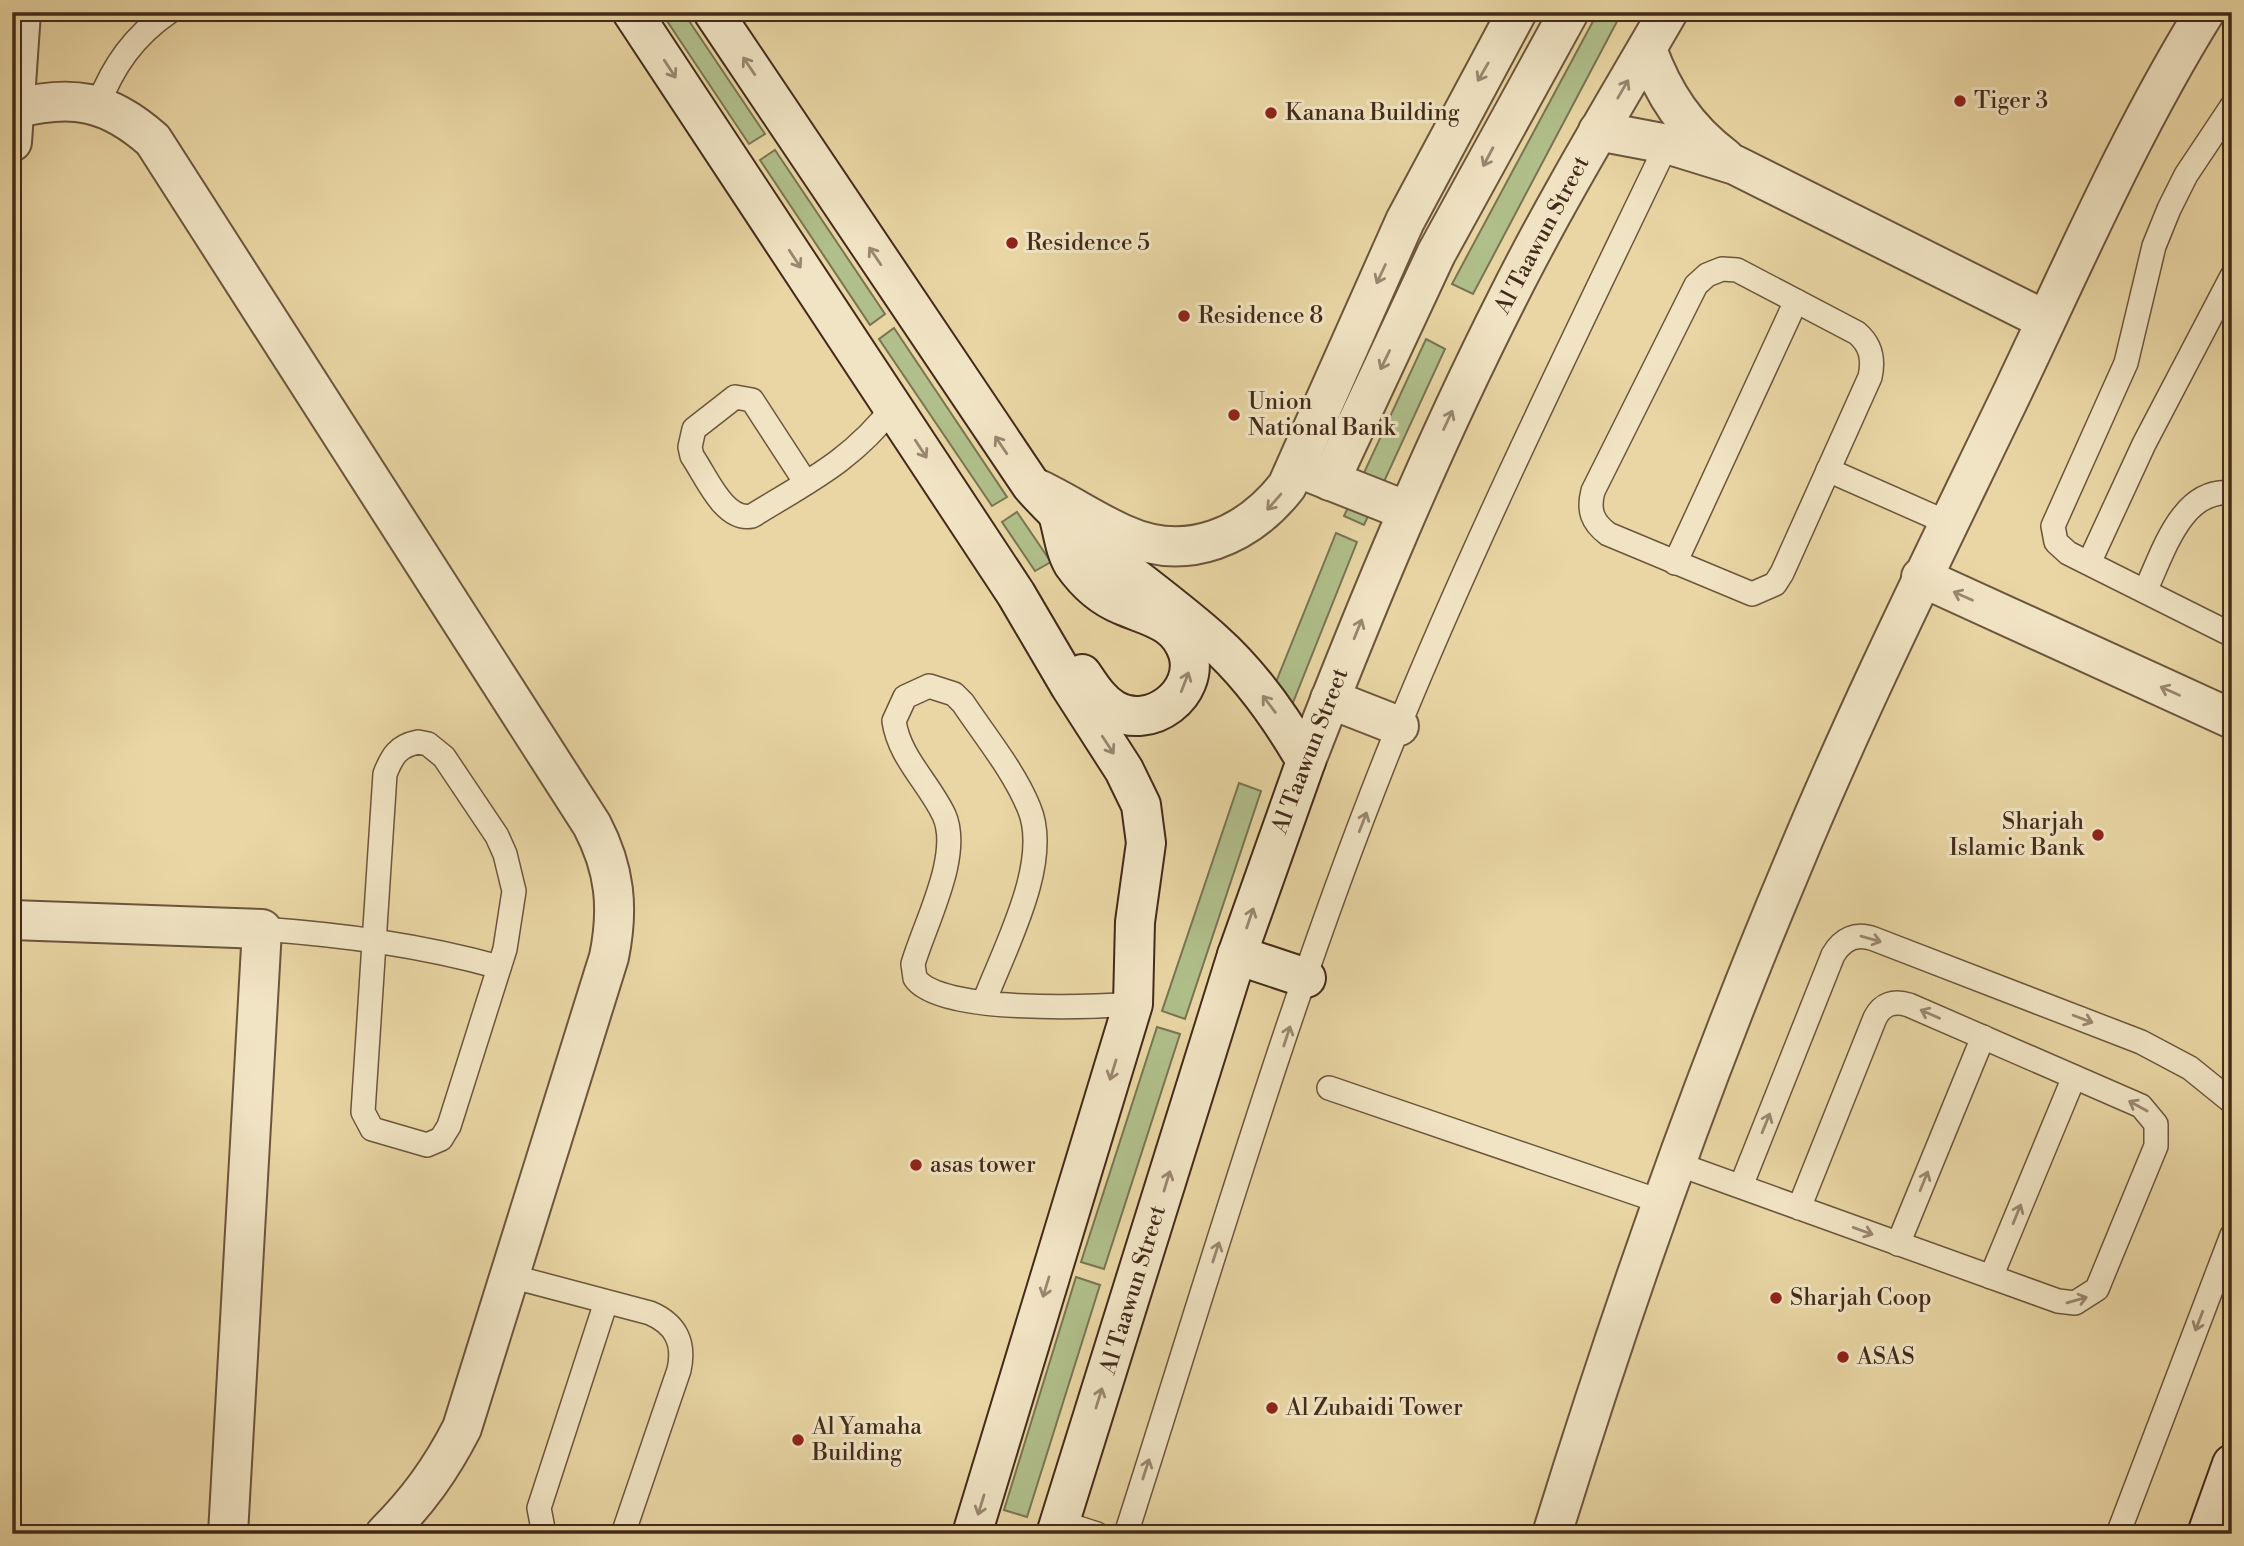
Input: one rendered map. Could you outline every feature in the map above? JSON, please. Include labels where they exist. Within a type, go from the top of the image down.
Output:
[{"type":"street","points":[[20,12],[13,120],[62,100],[98,105],[136,126],[166,158],[604,849],[613,876],[616,903],[609,957],[462,1428],[442,1468],[386,1534]]},
{"type":"street","points":[[632,12],[1016,594],[1069,686],[1124,770],[1141,805],[1146,843],[1135,922],[1133,1004],[972,1534]]},
{"type":"street","points":[[713,12],[1031,485],[1059,518],[1216,643],[1269,703],[1306,761]]},
{"type":"street","points":[[1313,474],[1405,221],[1472,91],[1517,12]]},
{"type":"street","points":[[1031,485],[1124,535],[1164,546],[1185,546],[1225,538],[1260,516],[1287,486],[1313,474],[1569,12]]},
{"type":"street","name":"Al Taawun Street","points":[[1058,1528],[1237,955],[1330,699],[1407,511],[1507,298],[1598,131],[1668,12]]},
{"type":"street","points":[[1552,1534],[1675,1163],[1791,868],[1921,578],[2045,320],[2126,153],[2205,12]]},
{"type":"street","points":[[1647,49],[1667,94],[1681,115],[1696,134],[1735,165]]},
{"type":"street","points":[[1598,131],[1667,144],[1735,165],[2045,320]]},
{"type":"street","points":[[1313,474],[1407,511]]},
{"type":"street","points":[[1016,594],[1063,646],[1103,702],[1116,711],[1146,716],[1160,711],[1184,689],[1189,673],[1189,655],[1182,640],[1158,617],[1121,605],[1085,578],[1071,561],[1059,518]]},
{"type":"street","points":[[1921,578],[2232,719]]},
{"type":"street","points":[[1330,699],[1399,726]]},
{"type":"street","points":[[12,919],[262,929],[228,1534]]},
{"type":"street","points":[[1237,955],[1306,978]]},
{"type":"street","points":[[2207,1534],[2232,1464]]},
{"type":"lane","points":[[98,105],[105,86],[126,50],[169,12]]},
{"type":"lane","points":[[2232,106],[2186,175],[2169,209],[2154,246],[2126,363],[2112,400],[2053,526],[2056,542],[2068,553],[2232,635]]},
{"type":"lane","points":[[1126,1534],[1306,978],[1399,726],[1517,456],[1667,144]]},
{"type":"lane","points":[[1737,270],[1857,333],[1865,340],[1872,358],[1870,377],[1828,470],[1782,573],[1775,584],[1765,591],[1752,594],[1675,563],[1598,526],[1590,503],[1593,491],[1696,285],[1714,272],[1737,270]]},
{"type":"lane","points":[[2089,563],[2144,444],[2232,276]]},
{"type":"lane","points":[[1675,563],[1796,301]]},
{"type":"lane","points":[[806,483],[752,400],[735,397],[694,429],[690,447],[692,456],[734,514],[752,516],[806,483],[863,443],[893,407]]},
{"type":"lane","points":[[1828,470],[1948,523]]},
{"type":"lane","points":[[2145,591],[2189,507],[2208,494],[2232,492]]},
{"type":"lane","points":[[984,1002],[1032,875],[1037,847],[1034,827],[1021,794],[963,703],[954,694],[929,686],[905,698],[894,721],[901,746],[943,814],[949,838],[947,862],[915,957],[914,971],[925,988],[984,1002],[1074,1007],[1133,1004]]},
{"type":"lane","points":[[428,744],[444,757],[505,853],[514,891],[513,911],[499,967],[446,1133],[435,1143],[420,1145],[372,1129],[363,1112],[374,939],[385,774],[395,752],[405,745],[428,744]]},
{"type":"lane","points":[[262,929],[374,939],[437,950],[499,967]]},
{"type":"lane","points":[[1741,1186],[1833,955],[1843,942],[1857,935],[1874,939],[2141,1042],[2190,1068],[2232,1102]]},
{"type":"lane","points":[[1675,1163],[1898,1244],[2066,1303],[2083,1300],[2097,1289],[2156,1146],[2156,1124],[2141,1106],[1901,1002],[1893,1003],[1879,1011],[1799,1208]]},
{"type":"lane","points":[[1898,1244],[1983,1037]]},
{"type":"lane","points":[[1991,1277],[2074,1077]]},
{"type":"lane","points":[[1329,1088],[1662,1202]]},
{"type":"lane","points":[[2118,1534],[2232,1235]]},
{"type":"lane","points":[[510,1276],[661,1318],[670,1325],[681,1346],[679,1370],[623,1534]]},
{"type":"lane","points":[[544,1534],[539,1507],[606,1302]]},
{"type":"lane","points":[[1058,1528],[1097,1534]]},
{"type":"green space","points":[[661,12],[683,12],[765,134],[749,144]]},
{"type":"green space","points":[[1598,12],[1622,12],[1473,294],[1452,284]]},
{"type":"green space","points":[[775,150],[885,314],[870,325],[760,160]]},
{"type":"green space","points":[[894,328],[1007,497],[992,506],[879,339]]},
{"type":"green space","points":[[1426,339],[1445,349],[1364,525],[1344,516]]},
{"type":"green space","points":[[1017,512],[1051,562],[1035,571],[1002,522]]},
{"type":"green space","points":[[1336,533],[1357,542],[1292,705],[1270,697]]},
{"type":"green space","points":[[1239,783],[1261,791],[1185,1019],[1162,1011]]},
{"type":"green space","points":[[1157,1027],[1180,1034],[1104,1269],[1081,1262]]},
{"type":"green space","points":[[1076,1277],[1100,1285],[1027,1517],[1004,1510]]},
{"type":"place","name":"Tiger 3","points":[[1960,101]]},
{"type":"place","name":"Kanana Building","points":[[1271,113]]},
{"type":"place","name":"Residence 5","points":[[1012,243]]},
{"type":"place","name":"Residence 8","points":[[1184,316]]},
{"type":"place","name":"Union National Bank","points":[[1234,415]]},
{"type":"place","name":"Sharjah Islamic Bank","points":[[2098,835]]},
{"type":"place","name":"asas tower","points":[[916,1165]]},
{"type":"place","name":"Sharjah Coop","points":[[1776,1298]]},
{"type":"place","name":"ASAS","points":[[1843,1357]]},
{"type":"place","name":"Al Zubaidi Tower","points":[[1272,1408]]},
{"type":"place","name":"Al Yamaha Building","points":[[798,1440]]}]
